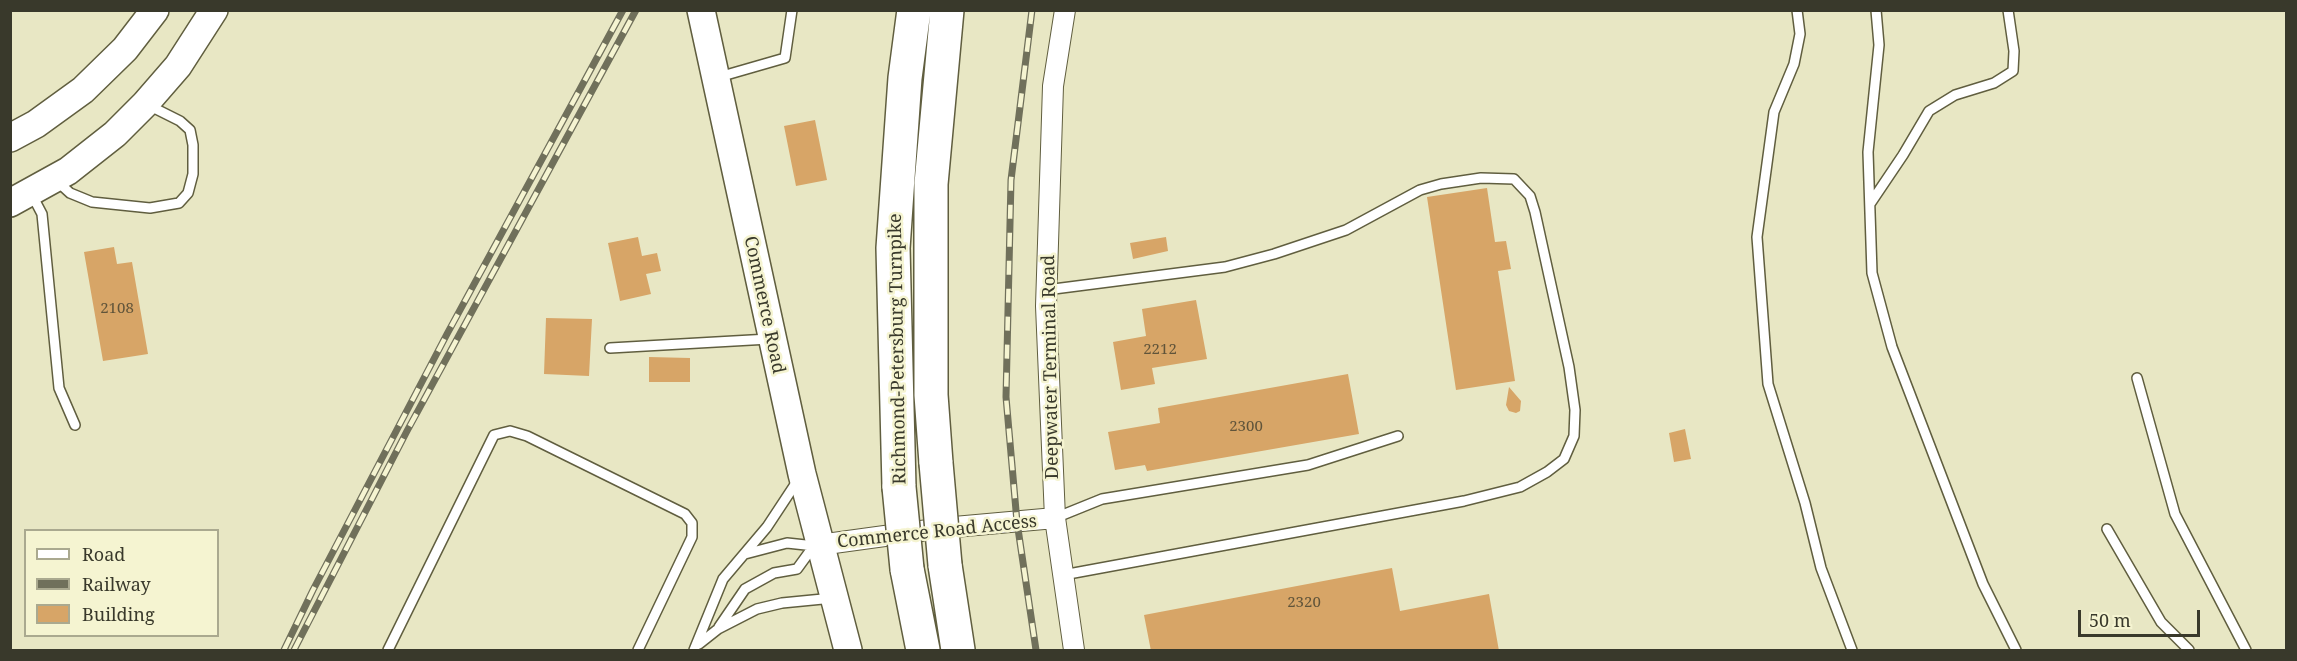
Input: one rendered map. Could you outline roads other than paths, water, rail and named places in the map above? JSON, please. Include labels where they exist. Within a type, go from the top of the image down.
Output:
[{"type":"highway","name":"Richmond-Petersburg Turnpike","points":[[914,10],[905,78],[893,248],[899,487],[908,569],[923,651]]},
{"type":"highway","name":"Richmond-Petersburg Turnpike","points":[[947,10],[931,184],[931,395],[945,565],[958,651]]},
{"type":"main road","points":[[10,138],[60,108],[98,76],[125,49],[155,10]]},
{"type":"main road","points":[[21,198],[55,179],[115,134],[178,66],[214,10]]},
{"type":"main road","name":"Commerce Road","points":[[701,10],[816,546],[849,651]]},
{"type":"main road","name":"Commerce Road","points":[[833,598],[836,651]]},
{"type":"street","name":"Deepwater Terminal Road","points":[[1065,10],[1053,86],[1046,291],[1055,518],[1074,651]]},
{"type":"street","name":"Commerce Road Access","points":[[816,546],[943,528],[1055,518]]},
{"type":"lane","points":[[716,78],[785,58],[792,10]]},
{"type":"lane","points":[[1797,10],[1800,34],[1794,64],[1774,112],[1757,237],[1768,384],[1805,503],[1821,568],[1852,651]]},
{"type":"lane","points":[[1876,10],[1879,45],[1868,152],[1872,273],[1892,347],[1983,584],[2016,651]]},
{"type":"lane","points":[[1870,204],[1904,155],[1929,111],[1955,96],[1994,83],[2013,71],[2014,51],[2008,10]]},
{"type":"lane","points":[[55,179],[70,193],[92,202],[150,208],[179,203],[188,192],[193,174],[193,145],[190,130],[180,121],[145,104]]},
{"type":"lane","points":[[1046,291],[1225,267],[1274,254],[1346,230],[1420,190],[1441,184],[1481,178],[1515,179],[1530,196],[1535,212],[1569,367],[1575,410],[1574,436],[1564,459],[1547,472],[1520,487],[1464,501],[1063,575]]},
{"type":"lane","points":[[21,198],[42,214],[59,388],[75,426]]},
{"type":"lane","points":[[610,348],[771,339]]},
{"type":"lane","points":[[2137,378],[2175,514],[2246,651]]},
{"type":"lane","points":[[388,651],[494,435],[510,431],[527,436],[685,514],[692,523],[692,537],[638,651]]},
{"type":"lane","points":[[1055,518],[1102,499],[1308,465],[1398,436]]},
{"type":"lane","points":[[695,648],[723,579],[767,527],[802,474]]},
{"type":"lane","points":[[2107,530],[2162,622],[2189,651]]},
{"type":"lane","points":[[745,554],[787,543],[816,546]]},
{"type":"lane","points":[[718,629],[745,589],[774,573],[797,569],[816,546]]},
{"type":"lane","points":[[695,648],[718,629],[757,609],[782,603],[833,598]]},
{"type":"railway","points":[[284,650],[447,334],[623,10]]},
{"type":"railway","points":[[294,650],[407,431],[636,10]]},
{"type":"railway","points":[[1032,10],[1011,180],[1006,397],[1017,522],[1036,650]]}]
